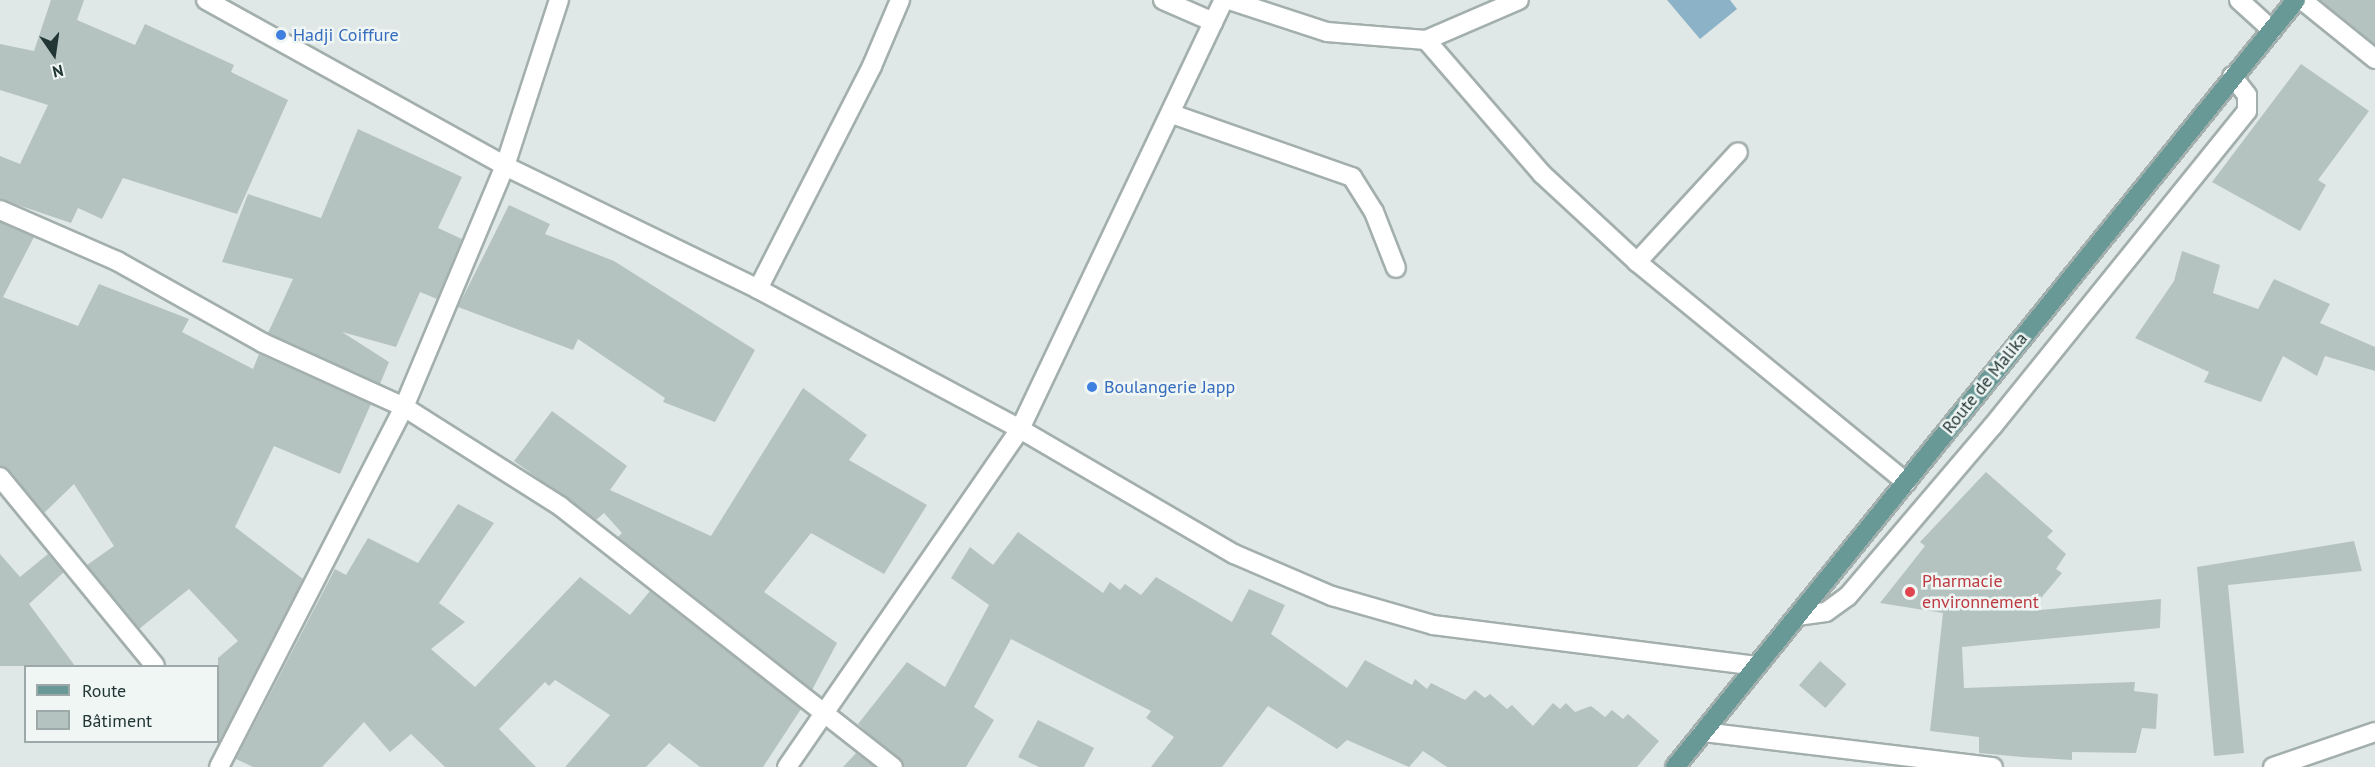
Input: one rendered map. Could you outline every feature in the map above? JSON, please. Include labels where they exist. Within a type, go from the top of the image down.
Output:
[{"type":"main road","name":"Route de Malika","points":[[1675,767],[2232,76],[2296,0]]},
{"type":"street","points":[[206,0],[505,166],[758,289],[1020,429],[1234,554],[1332,596],[1473,633],[1756,666]]},
{"type":"street","points":[[222,754],[404,407],[505,166],[559,0]]},
{"type":"street","points":[[758,289],[872,66],[900,0]]},
{"type":"street","points":[[1163,0],[1213,22]]},
{"type":"street","points":[[787,767],[1020,429],[1172,114],[1224,0]]},
{"type":"street","points":[[1229,0],[1327,32],[1426,40],[1519,0]]},
{"type":"street","points":[[2239,0],[2272,30]]},
{"type":"street","points":[[2302,0],[2375,60]]},
{"type":"street","points":[[1426,40],[1542,174],[1637,262],[1906,482]]},
{"type":"street","points":[[1797,616],[1826,612],[1848,596],[1992,427],[2247,111],[2247,95],[2232,76]]},
{"type":"street","points":[[1172,114],[1352,177],[1374,212],[1396,268]]},
{"type":"street","points":[[1637,262],[1738,152]]},
{"type":"street","points":[[0,210],[117,261],[263,342],[404,407],[560,506],[893,767]]},
{"type":"street","points":[[0,477],[154,665]]},
{"type":"street","points":[[1702,732],[1993,767]]},
{"type":"street","points":[[2273,767],[2375,732]]},
{"type":"water","points":[[1667,0],[1730,0],[1737,9],[1700,39]]},
{"type":"building","points":[[51,0],[84,0],[77,20],[135,45],[145,24],[234,65],[231,72],[288,100],[237,214],[123,178],[102,219],[78,208],[71,223],[0,199],[0,156],[20,164],[48,105],[0,90],[0,44],[34,51]]},
{"type":"building","points":[[2320,0],[2375,0],[2375,45]]},
{"type":"building","points":[[2301,64],[2369,111],[2318,180],[2326,185],[2300,231],[2212,182]]},
{"type":"building","points":[[358,129],[462,177],[438,228],[462,239],[437,299],[420,292],[396,347],[342,332],[389,362],[380,384],[268,333],[293,279],[222,262],[248,194],[321,218]]},
{"type":"building","points":[[509,205],[550,224],[545,234],[614,261],[755,350],[715,422],[663,402],[665,398],[578,339],[573,350],[458,307]]},
{"type":"building","points":[[0,222],[34,237],[3,297],[78,326],[99,284],[189,319],[182,332],[253,369],[259,354],[371,404],[340,474],[274,446],[235,527],[303,579],[218,745],[218,658],[238,641],[189,589],[139,629],[87,565],[114,546],[74,484],[44,513],[0,466]]},
{"type":"building","points":[[2182,251],[2220,265],[2213,293],[2258,309],[2274,279],[2330,304],[2320,323],[2375,347],[2375,371],[2325,356],[2317,376],[2283,356],[2261,402],[2204,382],[2209,372],[2135,338],[2174,281]]},
{"type":"building","points":[[803,388],[867,435],[849,460],[927,505],[884,574],[811,533],[764,592],[837,643],[812,690],[618,537],[622,533],[604,513],[596,520],[514,461],[552,411],[627,466],[610,490],[711,536]]},
{"type":"building","points":[[1986,472],[2053,531],[2047,537],[2066,554],[2056,569],[2062,573],[2030,611],[2161,599],[2160,628],[1962,647],[1964,688],[2135,682],[2134,691],[2158,694],[2156,729],[2142,728],[2136,753],[2072,752],[2072,760],[1979,753],[1979,737],[1930,731],[1943,613],[1880,603],[1925,546],[1920,542]]},
{"type":"building","points":[[458,504],[494,523],[439,603],[465,622],[431,649],[475,687],[580,577],[630,615],[650,591],[801,709],[763,767],[700,767],[669,743],[646,767],[565,767],[610,715],[555,680],[549,686],[545,682],[499,729],[536,767],[445,767],[411,734],[390,752],[364,722],[322,767],[253,767],[236,759],[335,569],[346,575],[368,538],[418,563]]},
{"type":"building","points":[[1018,532],[1103,593],[1110,582],[1120,590],[1125,584],[1141,595],[1156,577],[1232,622],[1249,589],[1285,605],[1271,634],[1347,688],[1365,660],[1412,685],[1415,679],[1427,689],[1431,683],[1465,700],[1475,690],[1485,698],[1490,694],[1507,709],[1512,705],[1533,726],[1553,703],[1560,709],[1566,703],[1575,712],[1591,706],[1605,717],[1612,710],[1623,719],[1628,714],[1659,741],[1637,767],[1447,767],[1423,751],[1409,767],[1347,740],[1337,749],[1268,706],[1222,767],[1151,767],[1174,737],[1146,718],[1151,711],[1011,639],[974,707],[994,720],[966,767],[904,767],[858,724],[907,662],[945,687],[989,605],[951,578],[970,547],[993,565]]},
{"type":"building","points":[[2354,541],[2362,571],[2228,585],[2244,753],[2214,756],[2197,567]]},
{"type":"building","points":[[0,554],[20,577],[48,554],[64,572],[29,604],[74,665],[0,666]]},
{"type":"building","points":[[1820,661],[1846,684],[1825,708],[1799,685]]},
{"type":"building","points":[[1038,720],[1094,748],[1084,767],[1039,767],[1018,757]]},
{"type":"building","points":[[856,753],[875,767],[843,767]]},
{"type":"place","name":"Hadji Coiffure","points":[[281,35]]},
{"type":"place","name":"Boulangerie Japp","points":[[1092,387]]},
{"type":"place","name":"Pharmacie environnement","points":[[1910,592]]}]
